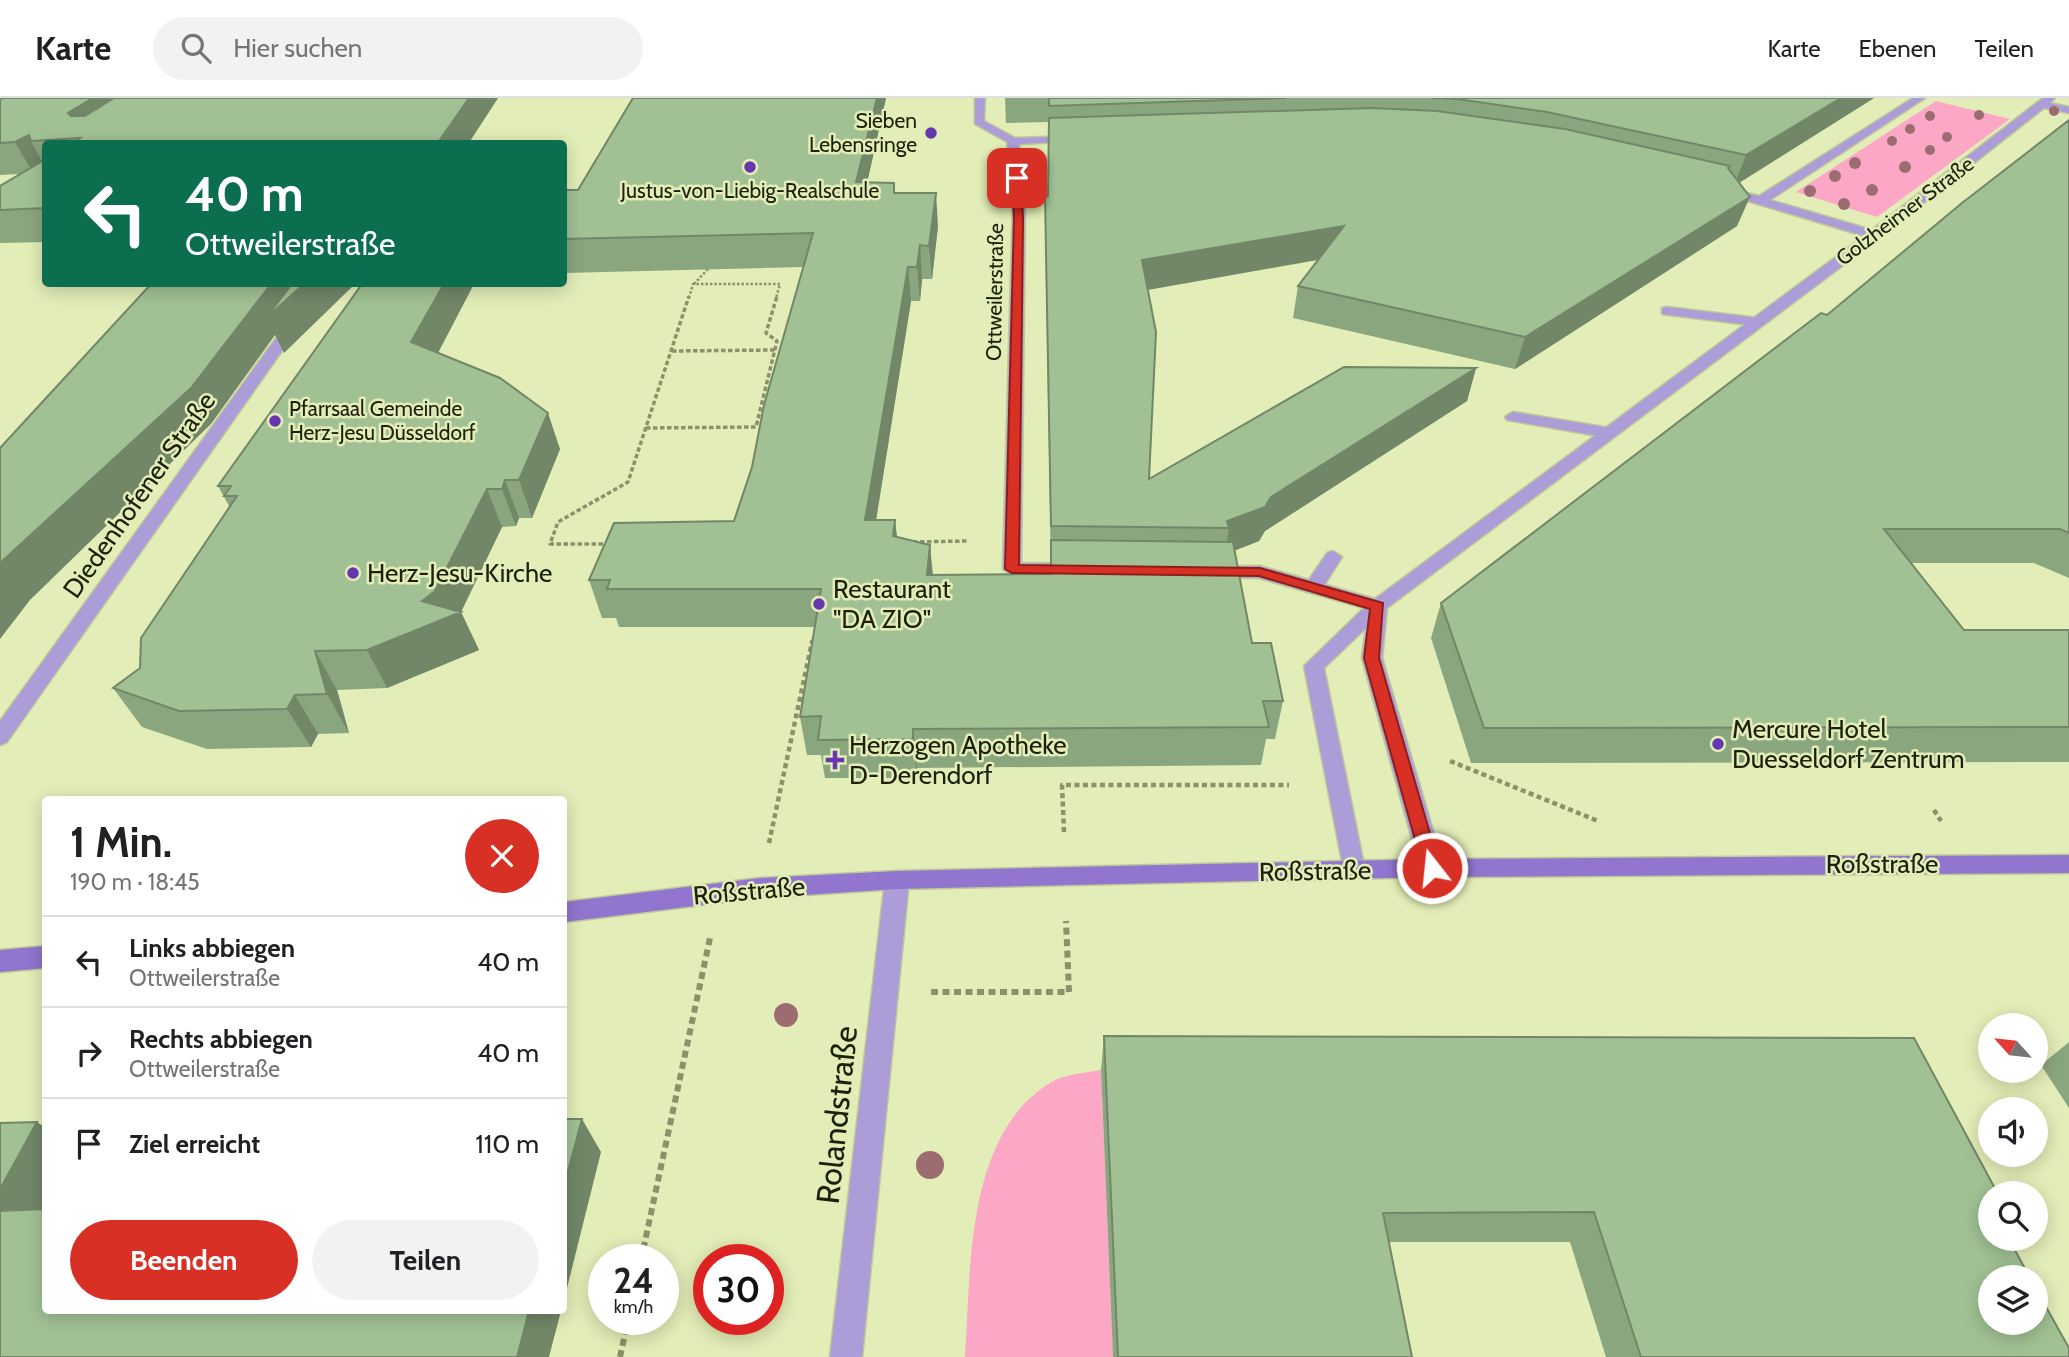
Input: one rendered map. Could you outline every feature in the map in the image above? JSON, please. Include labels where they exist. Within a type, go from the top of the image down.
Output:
[{"type":"street","points":[[980,98],[979,122],[1013,141],[1095,138]]},
{"type":"street","points":[[1761,200],[1920,98]]},
{"type":"street","points":[[2048,101],[2069,110]]},
{"type":"street","name":"Golzheimer Straße","points":[[1353,870],[1314,666],[1378,606],[1874,235],[2048,101]]},
{"type":"street","name":"Ottweilerstraße","points":[[1013,141],[1019,219],[1012,569],[1095,570]]},
{"type":"street","points":[[1709,186],[1874,235]]},
{"type":"street","name":"Diedenhofener Straße","points":[[0,737],[320,287]]},
{"type":"street","points":[[1667,311],[1758,322]]},
{"type":"street","points":[[1513,417],[1610,433]]},
{"type":"street","points":[[1313,587],[1333,557]]},
{"type":"street","points":[[1191,571],[1260,572],[1378,606],[1372,658],[1432,868]]},
{"type":"street","name":"Roßstraße","points":[[567,912],[760,888],[897,880],[1432,868],[2069,864]]},
{"type":"street","name":"Rolandstraße","points":[[846,1357],[897,880]]},
{"type":"street","points":[[0,961],[42,957]]},
{"type":"path","points":[[618,544],[550,544],[558,522],[628,482],[693,284],[708,269]]},
{"type":"path","points":[[646,428],[756,427],[778,341],[766,333],[780,284],[693,284]]},
{"type":"path","points":[[672,351],[775,350]]},
{"type":"path","points":[[904,542],[972,541]]},
{"type":"path","points":[[760,888],[812,642],[822,636]]},
{"type":"path","points":[[644,1244],[720,893]]},
{"type":"path","points":[[620,1357],[625,1335]]},
{"type":"shaded area","points":[[1936,101],[2010,119],[1877,217],[1796,192]]},
{"type":"shaded area","points":[[1101,1070],[1113,1357],[965,1357],[972,1246],[978,1207],[987,1170],[1002,1136],[1022,1106],[1050,1083],[1068,1076]]},
{"type":"building","points":[[93,98],[68,113],[71,116],[85,116],[114,98],[469,98],[440,140],[77,140],[80,138],[31,141],[29,135],[15,142],[0,143],[0,100]]},
{"type":"building","points":[[633,98],[877,98],[856,182],[894,183],[894,193],[936,193],[929,246],[920,245],[917,267],[908,267],[865,520],[895,520],[893,536],[930,545],[927,575],[1051,574],[1051,540],[1233,542],[1252,643],[1271,643],[1283,701],[1263,701],[1269,727],[913,729],[913,739],[818,740],[821,716],[800,717],[821,589],[607,589],[610,580],[589,580],[614,523],[734,521],[752,467],[764,405],[813,233],[567,239],[567,190],[578,190]]},
{"type":"building","points":[[1049,98],[1286,98],[1049,106]]},
{"type":"building","points":[[1432,98],[1841,98],[1746,155],[1547,112]]},
{"type":"building","points":[[1372,108],[1437,111],[1565,129],[1730,166],[1728,168],[1750,197],[1525,337],[1298,286],[1344,226],[1142,260],[1156,332],[1149,479],[1344,367],[1476,368],[1271,497],[1265,507],[1227,521],[1229,528],[1051,526],[1045,196],[1048,196],[1049,118]]},
{"type":"building","points":[[2069,120],[2069,533],[2060,529],[1884,529],[1964,630],[2069,630],[2069,727],[1484,728],[1441,603],[1821,313],[1827,315],[1962,203]]},
{"type":"building","points":[[42,161],[42,208],[0,210],[0,186]]},
{"type":"building","points":[[148,287],[269,287],[191,388],[0,563],[0,448]]},
{"type":"building","points":[[290,287],[301,287],[266,318]]},
{"type":"building","name":"Herz-Jesu-Kirche","points":[[360,287],[442,287],[411,342],[500,378],[548,413],[519,480],[505,480],[502,489],[487,489],[435,591],[422,601],[461,612],[367,650],[315,651],[327,694],[295,695],[287,709],[179,711],[113,688],[140,668],[141,638],[237,496],[224,496],[231,486],[218,486]]},
{"type":"building","points":[[1104,1036],[1914,1038],[1978,1157],[1978,1167],[1983,1167],[1991,1181],[1978,1181],[1978,1251],[2015,1251],[2023,1265],[1978,1265],[1978,1335],[2048,1335],[2048,1310],[2069,1348],[2069,1357],[1641,1357],[1594,1212],[1383,1213],[1412,1357],[1118,1357]]},
{"type":"building","points":[[567,1119],[582,1119],[567,1175]]},
{"type":"building","points":[[37,1122],[0,1189],[0,1123]]},
{"type":"building","points":[[42,1209],[42,1314],[528,1314],[517,1357],[0,1357],[0,1211]]},
{"type":"place","name":"Sieben Lebensringe","points":[[931,133]]},
{"type":"place","name":"Justus-von-Liebig-Realschule","points":[[750,167]]},
{"type":"place","name":"Pfarrsaal Gemeinde Herz-Jesu Düsseldorf","points":[[275,421]]},
{"type":"place","name":"Herz-Jesu-Kirche","points":[[353,573]]},
{"type":"place","name":"Restaurant \"DA ZIO\"","points":[[819,604]]},
{"type":"place","name":"Mercure Hotel Duesseldorf Zentrum","points":[[1718,744]]},
{"type":"place","name":"Herzogen Apotheke D-Derendorf","points":[[835,760]]},
{"type":"route","points":[[1017,178],[1019,219],[1012,569],[1260,572],[1378,606],[1372,658],[1432,868]]}]
